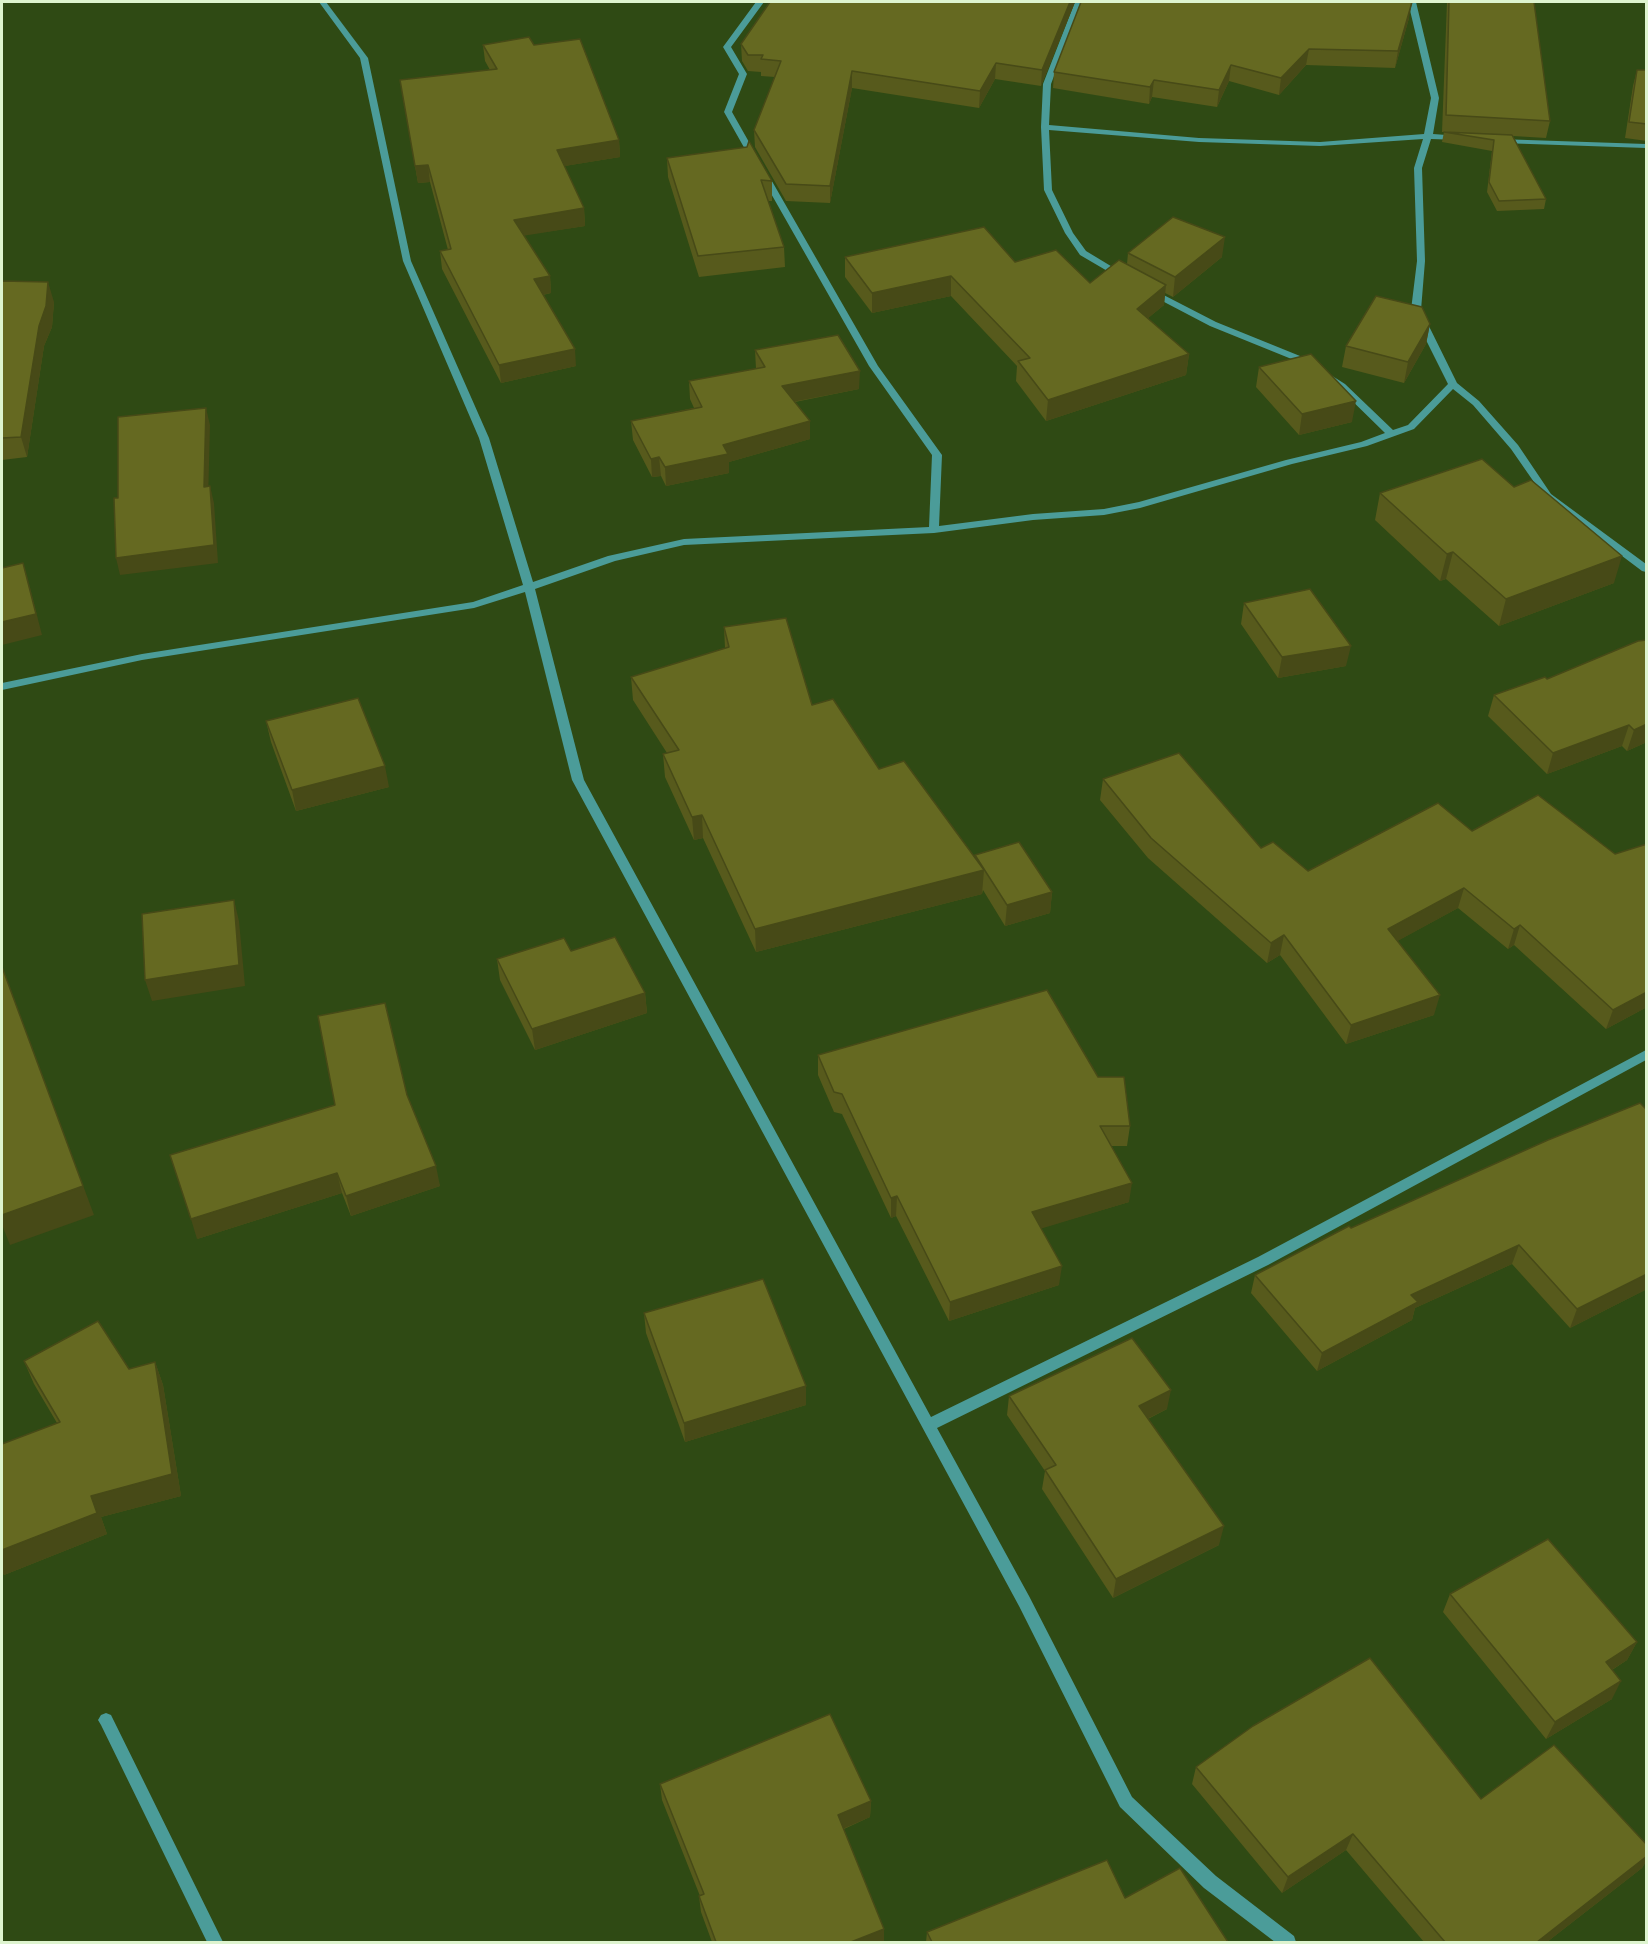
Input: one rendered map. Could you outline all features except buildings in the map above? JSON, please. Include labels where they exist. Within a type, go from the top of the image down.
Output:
[{"type":"street","points":[[321,2],[364,58],[407,261],[484,438],[529,587],[578,780],[1024,1602],[1126,1802],[1210,1882],[1288,1942]]},
{"type":"street","points":[[760,2],[727,47],[743,74],[728,112],[874,366],[938,455],[933,531]]},
{"type":"street","points":[[1078,2],[1047,84],[1045,127],[1048,190],[1069,233],[1083,253],[1127,280]]},
{"type":"street","points":[[1412,2],[1435,98],[1428,136],[1418,168],[1421,261],[1416,310],[1453,384],[1476,403],[1515,447],[1548,496],[1647,569]]},
{"type":"street","points":[[1045,127],[1199,141],[1320,144],[1428,136],[1474,139]]},
{"type":"street","points":[[1485,140],[1647,146]]},
{"type":"street","points":[[1137,285],[1214,324],[1297,358],[1342,386],[1391,434]]},
{"type":"street","points":[[2,687],[142,657],[474,605],[612,558],[684,542],[933,531],[1033,518],[1104,512],[1140,505],[1289,462],[1364,444],[1391,434],[1411,426],[1453,384]]},
{"type":"street","points":[[929,1425],[1263,1261],[1647,1055]]},
{"type":"street","points":[[106,1720],[215,1942]]}]
